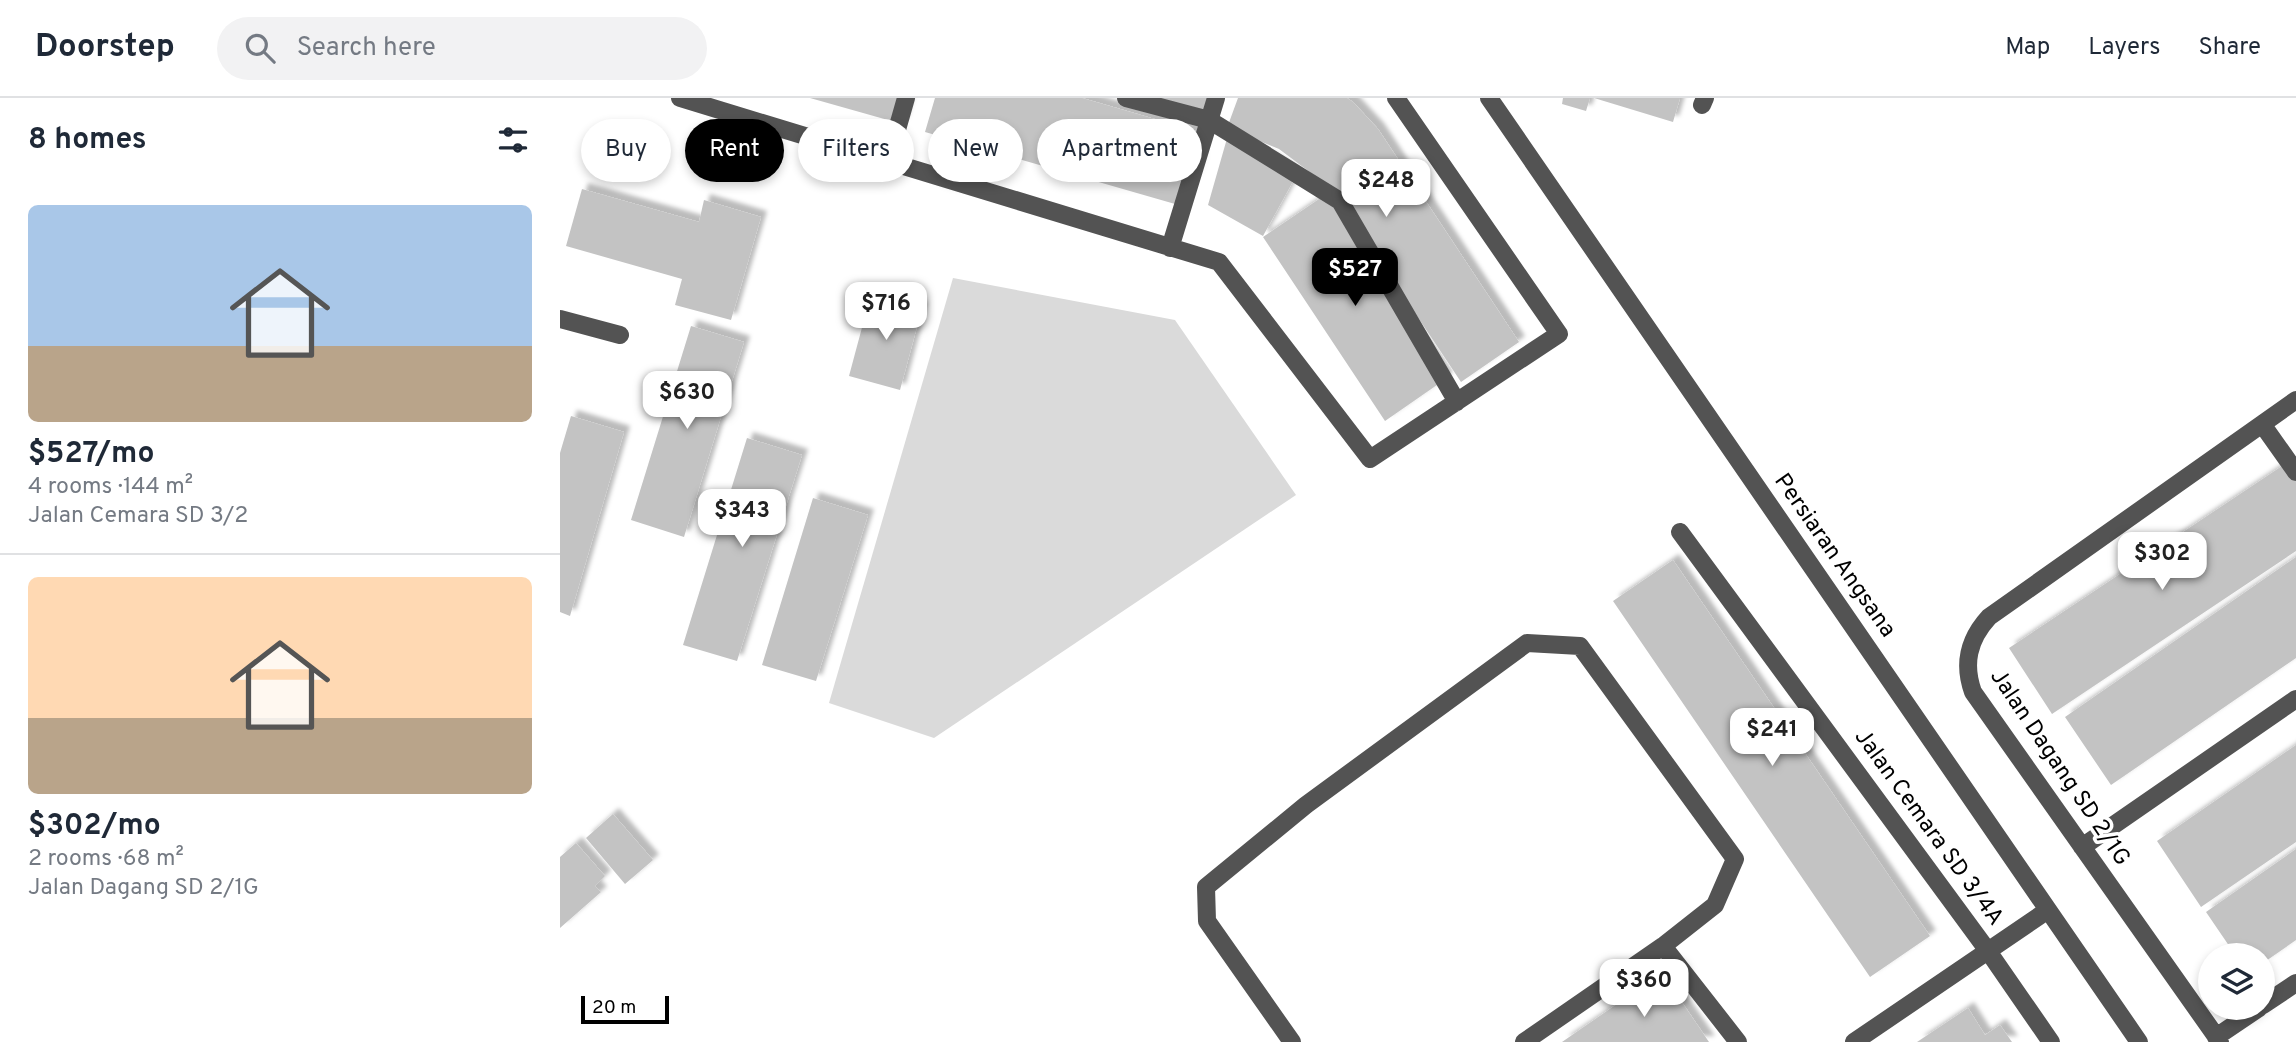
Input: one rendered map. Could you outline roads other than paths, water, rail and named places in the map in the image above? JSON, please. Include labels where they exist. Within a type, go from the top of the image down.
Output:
[{"type":"street","points":[[680,98],[798,134]]},
{"type":"street","points":[[900,119],[906,98]]},
{"type":"street","points":[[1126,98],[1209,120],[1340,201],[1457,402]]},
{"type":"street","points":[[1170,248],[1216,98]]},
{"type":"street","points":[[914,169],[1219,262],[1370,459],[1559,334],[1396,98]]},
{"type":"street","name":"Persiaran Angsana","points":[[1489,98],[2139,1042]]},
{"type":"street","points":[[560,319],[620,335]]},
{"type":"street","name":"Jalan Dagang SD 2/1G","points":[[2218,1039],[1973,692],[1967,676],[1967,663],[1976,634],[1989,617],[2296,400]]},
{"type":"street","points":[[2262,424],[2296,472]]},
{"type":"street","name":"Jalan Cemara SD 3/4A","points":[[1680,532],[1988,951],[2051,1042]]},
{"type":"street","points":[[1293,1042],[1207,921],[1206,887],[1306,805],[1527,643],[1580,646],[1735,859],[1715,905],[1663,946],[1524,1042]]},
{"type":"street","points":[[2081,847],[2296,699]]},
{"type":"street","points":[[1854,1042],[2048,910]]},
{"type":"street","points":[[1663,946],[1736,1041]]},
{"type":"street","points":[[2275,997],[2296,983]]},
{"type":"street","points":[[2218,1039],[2244,1020]]}]
